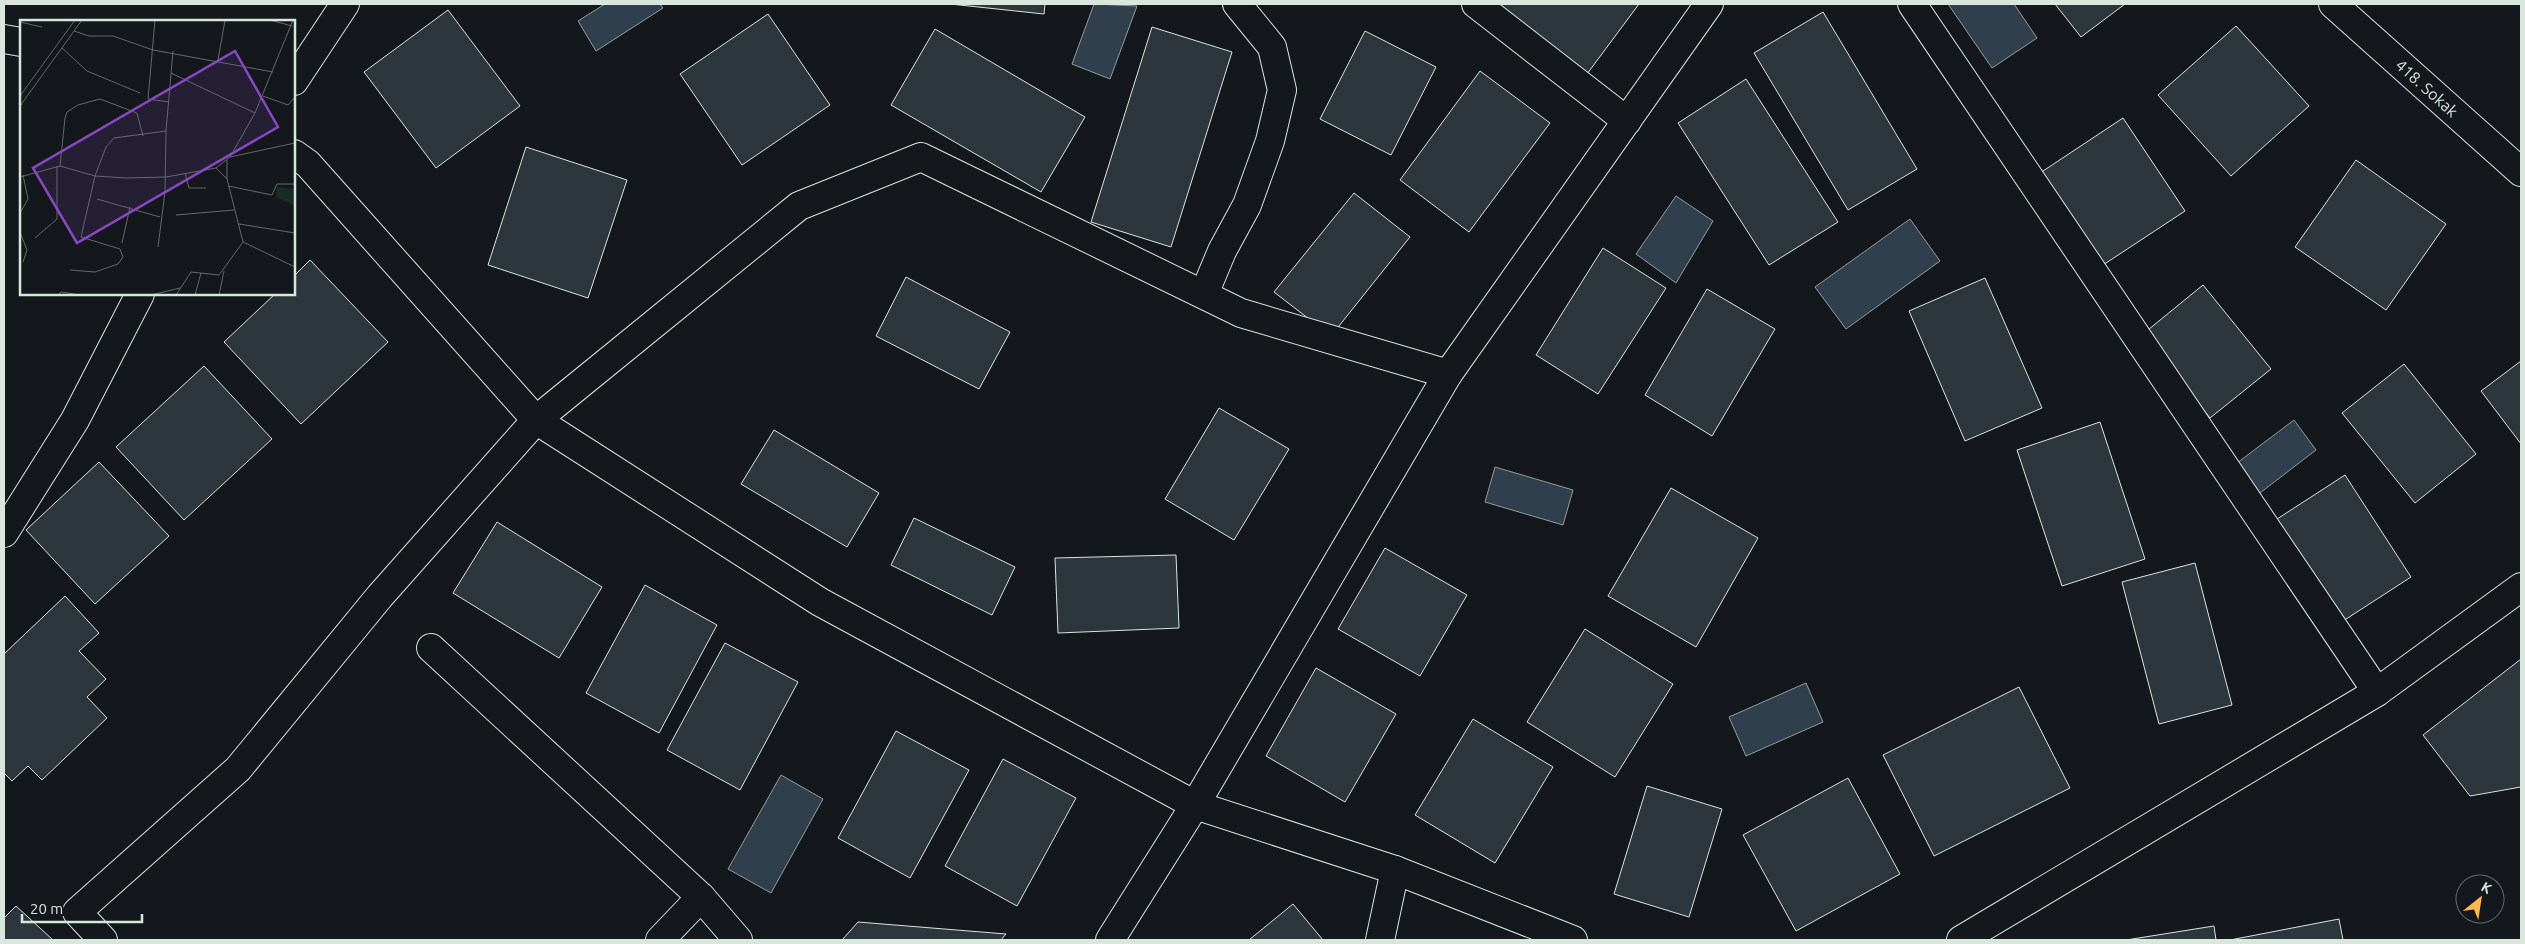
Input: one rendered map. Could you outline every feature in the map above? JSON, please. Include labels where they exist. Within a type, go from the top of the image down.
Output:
[{"type":"street","points":[[295,79],[345,4]]},
{"type":"street","points":[[1204,294],[1222,251],[1247,205],[1270,141],[1282,90],[1272,47],[1237,4]]},
{"type":"street","points":[[1476,4],[1627,121]]},
{"type":"street","points":[[1110,940],[1195,805],[1448,374],[1709,4]]},
{"type":"street","points":[[1912,4],[2377,692]]},
{"type":"street","name":"418. Sokak","points":[[2332,4],[2521,172]]},
{"type":"street","points":[[4,39],[20,42]]},
{"type":"street","points":[[295,155],[308,164],[536,420],[820,602],[1195,805],[1395,870],[1573,940]]},
{"type":"street","points":[[104,940],[77,912],[238,770],[380,596],[536,420],[799,206],[921,157],[1241,313],[1448,374]]},
{"type":"street","points":[[4,533],[75,420],[139,295]]},
{"type":"street","points":[[1961,940],[2377,692],[2521,587]]},
{"type":"street","points":[[431,648],[701,897],[738,940]]},
{"type":"street","points":[[1380,940],[1395,870]]},
{"type":"street","points":[[660,940],[701,897]]},
{"type":"water","points":[[605,4],[660,4],[663,8],[596,51],[578,21]]},
{"type":"water","points":[[1094,4],[1137,6],[1110,79],[1072,64]]},
{"type":"water","points":[[1948,4],[2014,4],[2037,38],[1992,68]]},
{"type":"water","points":[[1676,196],[1713,221],[1676,283],[1636,254]]},
{"type":"water","points":[[1910,219],[1940,261],[1846,329],[1815,287]]},
{"type":"water","points":[[2294,420],[2316,450],[2256,496],[2233,466]]},
{"type":"water","points":[[1495,467],[1573,490],[1563,525],[1485,502]]},
{"type":"water","points":[[1806,683],[1823,722],[1746,756],[1729,717]]},
{"type":"water","points":[[781,775],[823,799],[771,893],[728,869]]},
{"type":"building","points":[[950,4],[1045,4],[1044,14]]},
{"type":"building","points":[[1497,4],[1639,4],[1587,74]]},
{"type":"building","points":[[2055,4],[2125,4],[2081,37]]},
{"type":"building","points":[[448,10],[520,106],[436,168],[364,72]]},
{"type":"building","points":[[1823,12],[1917,169],[1848,210],[1754,53]]},
{"type":"building","points":[[768,14],[830,105],[742,165],[680,74]]},
{"type":"building","points":[[2236,26],[2309,106],[2231,176],[2158,95]]},
{"type":"building","points":[[1152,27],[1232,52],[1171,247],[1091,222]]},
{"type":"building","points":[[935,29],[1085,117],[1041,192],[891,105]]},
{"type":"building","points":[[1365,31],[1436,67],[1391,155],[1320,119]]},
{"type":"building","points":[[1480,71],[1550,123],[1469,232],[1400,180]]},
{"type":"building","points":[[1746,79],[1838,222],[1769,265],[1678,123]]},
{"type":"building","points":[[2123,118],[2185,211],[2103,265],[2040,173]]},
{"type":"building","points":[[526,147],[627,180],[588,298],[488,265]]},
{"type":"building","points":[[2356,160],[2446,224],[2386,310],[2295,247]]},
{"type":"building","points":[[1354,193],[1410,237],[1331,336],[1274,292]]},
{"type":"building","points":[[1603,248],[1666,288],[1598,394],[1536,355]]},
{"type":"building","points":[[310,260],[388,342],[301,424],[224,342],[274,295],[295,295],[295,275]]},
{"type":"building","points":[[906,277],[1010,332],[979,389],[876,336]]},
{"type":"building","points":[[1985,278],[2042,408],[1965,441],[1909,311]]},
{"type":"building","points":[[2203,285],[2271,369],[2210,418],[2143,334]]},
{"type":"building","points":[[1707,289],[1775,329],[1712,436],[1645,395]]},
{"type":"building","points":[[2521,361],[2521,444],[2481,391]]},
{"type":"building","points":[[2404,364],[2476,454],[2415,503],[2342,413]]},
{"type":"building","points":[[204,366],[272,439],[184,520],[116,447]]},
{"type":"building","points":[[1219,408],[1289,449],[1234,540],[1165,499]]},
{"type":"building","points":[[2100,422],[2145,559],[2062,586],[2017,450]]},
{"type":"building","points":[[774,430],[879,493],[847,547],[741,484]]},
{"type":"building","points":[[99,462],[169,536],[95,604],[26,530]]},
{"type":"building","points":[[2345,475],[2411,577],[2340,623],[2274,521]]},
{"type":"building","points":[[1671,488],[1758,538],[1696,647],[1608,596]]},
{"type":"building","points":[[914,518],[1015,567],[992,615],[891,565]]},
{"type":"building","points":[[497,522],[602,587],[559,658],[453,593]]},
{"type":"building","points":[[1385,548],[1467,595],[1420,676],[1338,629]]},
{"type":"building","points":[[1176,555],[1179,628],[1058,633],[1055,558]]},
{"type":"building","points":[[2195,563],[2232,705],[2159,724],[2122,582]]},
{"type":"building","points":[[645,585],[717,625],[659,733],[586,693]]},
{"type":"building","points":[[65,596],[99,633],[79,651],[106,679],[87,697],[107,718],[42,780],[28,766],[12,781],[4,773],[4,654]]},
{"type":"building","points":[[1585,629],[1673,684],[1615,777],[1527,722]]},
{"type":"building","points":[[725,643],[798,682],[740,790],[667,750]]},
{"type":"building","points":[[2521,659],[2521,787],[2470,796],[2423,735]]},
{"type":"building","points":[[1316,668],[1396,714],[1345,802],[1266,756]]},
{"type":"building","points":[[2019,687],[2070,788],[1934,856],[1883,755]]},
{"type":"building","points":[[1473,719],[1553,767],[1495,863],[1415,815]]},
{"type":"building","points":[[896,731],[969,770],[910,878],[838,838]]},
{"type":"building","points":[[1003,759],[1076,798],[1017,906],[945,866]]},
{"type":"building","points":[[1848,778],[1900,874],[1796,931],[1743,835]]},
{"type":"building","points":[[1647,786],[1722,809],[1689,917],[1614,894]]},
{"type":"building","points":[[1293,904],[1323,940],[1249,940]]},
{"type":"building","points":[[16,906],[53,940],[4,940],[4,918]]},
{"type":"building","points":[[2339,919],[2343,940],[2230,940]]},
{"type":"building","points":[[858,922],[1006,934],[1001,940],[842,940]]},
{"type":"building","points":[[2214,926],[2216,940],[2126,940]]}]
